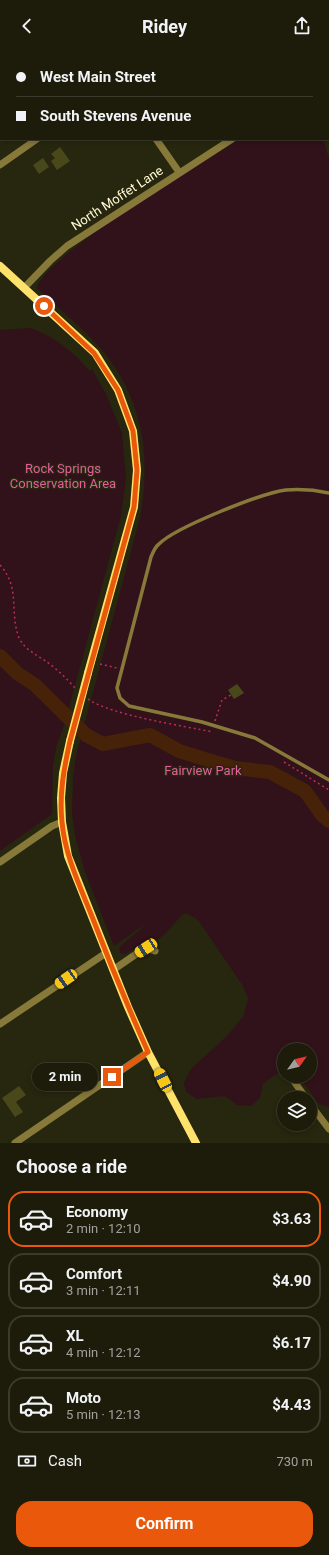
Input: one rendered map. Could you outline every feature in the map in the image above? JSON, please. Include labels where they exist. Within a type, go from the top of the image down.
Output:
[{"type":"street","points":[[0,165],[36,140]]},
{"type":"street","points":[[157,140],[179,172]]},
{"type":"street","name":"North Moffet Lane","points":[[24,288],[50,260],[67,246],[230,140]]},
{"type":"street","points":[[0,266],[94,353],[118,390],[133,431],[137,470],[134,507],[70,741],[63,773],[62,822],[68,856],[113,970],[148,1052],[196,1143]]},
{"type":"street","points":[[0,862],[52,826],[62,822]]},
{"type":"street","points":[[113,970],[146,948],[155,952]]},
{"type":"street","points":[[0,1024],[106,953]]},
{"type":"street","points":[[15,1143],[148,1052]]},
{"type":"street","points":[[317,1113],[329,1129]]},
{"type":"lane","points":[[329,493],[304,490],[286,490],[267,494],[215,514],[177,532],[160,543],[151,557],[122,668],[118,693],[124,702],[129,706],[213,725],[258,740],[329,780]]},
{"type":"path","points":[[0,565],[6,572],[11,582],[14,596],[16,628],[20,639],[25,647],[48,662],[76,690]]},
{"type":"path","points":[[100,664],[122,668]]},
{"type":"path","points":[[213,725],[222,700],[231,694]]},
{"type":"path","points":[[82,695],[94,704],[219,734]]},
{"type":"path","points":[[280,760],[329,790]]},
{"type":"green space","name":"Fairview Park","points":[[238,140],[323,140],[329,159],[329,1107],[319,1104],[317,1101],[317,1091],[310,1091],[304,1083],[317,1083],[317,1043],[277,1043],[277,1074],[263,1084],[260,1098],[251,1106],[237,1105],[225,1096],[197,1099],[186,1092],[184,1083],[191,1069],[226,1037],[243,1017],[248,999],[243,986],[198,920],[188,914],[183,914],[164,935],[157,940],[145,943],[125,954],[120,953],[119,948],[145,924],[114,946],[85,872],[75,836],[72,812],[73,778],[76,755],[140,518],[145,475],[144,454],[142,433],[137,413],[119,375],[107,356],[91,338],[37,288],[47,273],[67,254],[95,232]]},
{"type":"green space","name":"Rock Springs Conservation Area","points":[[31,328],[49,336],[63,345],[90,371],[92,369],[107,396],[122,433],[126,478],[121,516],[64,726],[57,744],[53,765],[52,814],[0,851],[0,330]]},
{"type":"building","points":[[60,147],[70,161],[57,170],[51,161],[55,158],[51,154]]},
{"type":"building","points":[[43,158],[49,167],[39,174],[33,165]]},
{"type":"building","points":[[237,684],[244,693],[234,699],[228,690]]},
{"type":"building","points":[[19,1086],[26,1095],[16,1102],[23,1112],[15,1117],[2,1098]]},
{"type":"waterway","points":[[0,656],[17,673],[35,685],[86,735],[103,744],[150,735],[179,751],[211,761],[235,768],[270,772],[305,791],[322,815],[329,821]]},
{"type":"route","points":[[44,306],[94,353],[118,390],[133,431],[137,470],[134,507],[70,741],[63,773],[61,798],[62,822],[68,856],[123,994],[148,1052],[112,1077]]}]
